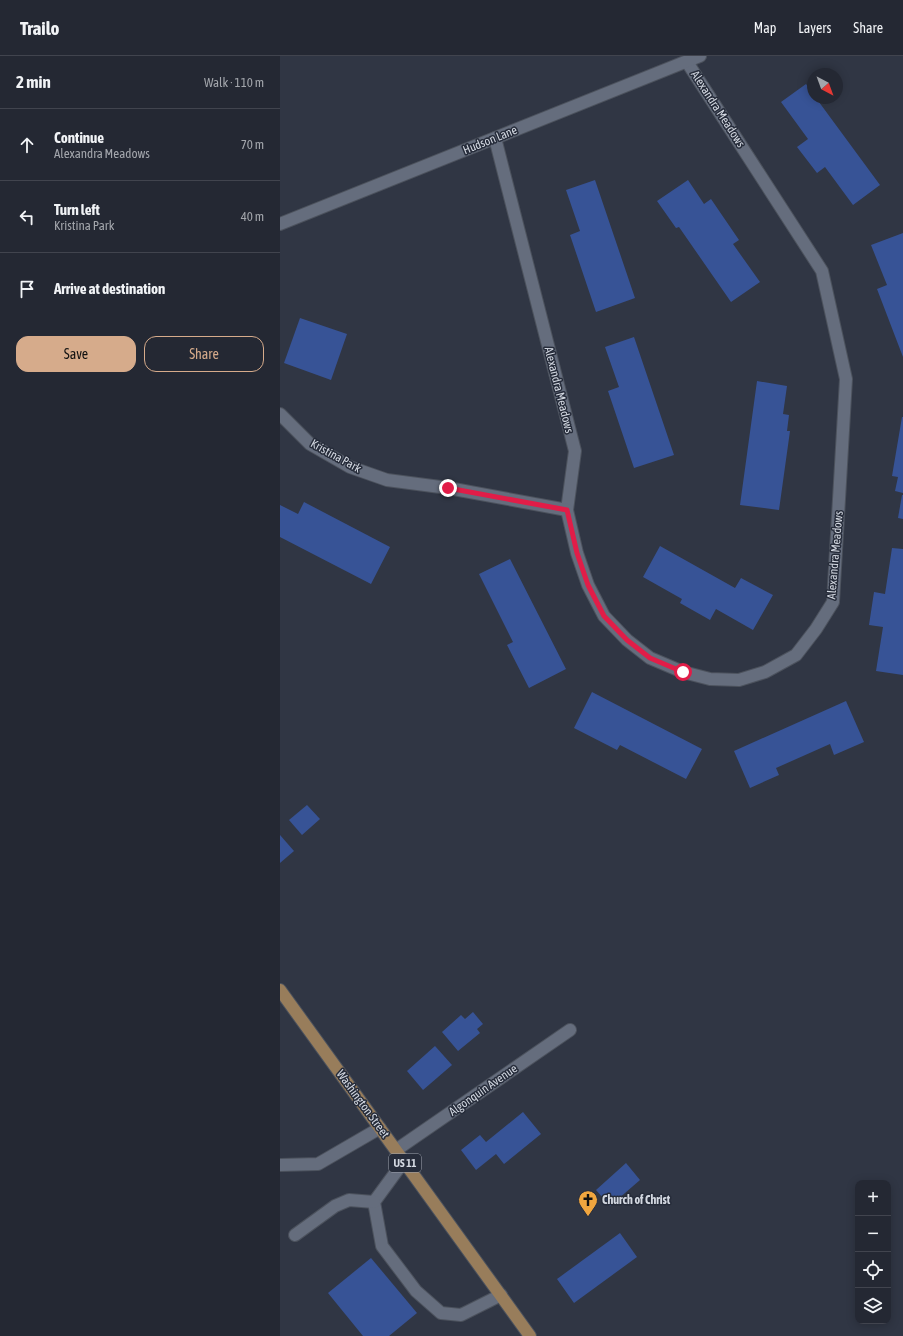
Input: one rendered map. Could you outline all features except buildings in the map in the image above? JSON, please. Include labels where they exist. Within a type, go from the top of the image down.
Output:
[{"type":"main road","name":"Washington Street","points":[[282,996],[380,1128],[530,1336]]},
{"type":"street","name":"Hudson Lane","points":[[280,224],[700,56]]},
{"type":"street","name":"Alexandra Meadows","points":[[495,138],[575,451],[567,510],[577,553],[588,585],[604,616],[627,640],[650,658],[683,672],[710,679],[739,680],[765,672],[796,656],[816,629],[833,602],[846,379],[822,271],[688,62]]},
{"type":"street","name":"Kristina Park","points":[[280,414],[310,444],[350,467],[387,480],[448,488],[567,510]]},
{"type":"street","name":"Algonquin Avenue","points":[[396,1150],[570,1030]]},
{"type":"street","points":[[280,1166],[318,1164],[380,1128]]},
{"type":"street","points":[[404,1161],[374,1202],[382,1246],[416,1291],[441,1313],[461,1315],[501,1295]]},
{"type":"street","points":[[295,1235],[335,1206],[349,1200],[374,1202]]},
{"type":"place","name":"Church of Christ","points":[[588,1217]]},
{"type":"route","points":[[448,488],[567,510],[577,553],[588,585],[604,616],[627,640],[650,658],[683,672]]}]
